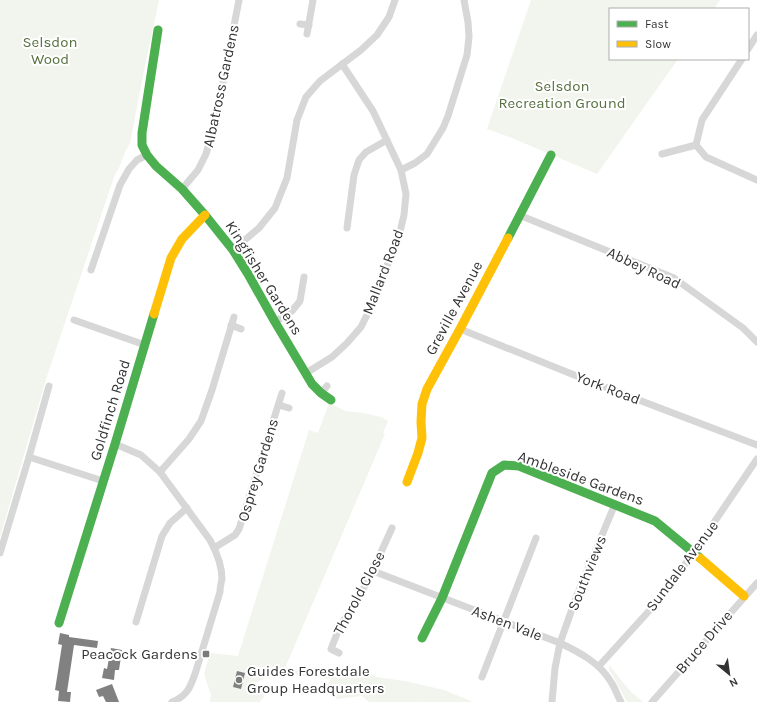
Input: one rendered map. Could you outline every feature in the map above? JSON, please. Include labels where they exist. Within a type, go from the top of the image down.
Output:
[{"type":"street","name":"Albatross Gardens","points":[[182,189],[198,170],[206,154],[215,123],[239,0]]},
{"type":"street","points":[[307,34],[313,0]]},
{"type":"street","points":[[232,250],[259,228],[275,208],[287,178],[297,120],[306,97],[320,81],[361,50],[377,35],[389,17],[395,0]]},
{"type":"street","points":[[401,170],[415,163],[427,154],[448,116],[467,55],[469,37],[464,0]]},
{"type":"street","points":[[300,24],[309,26]]},
{"type":"street","name":"Kingfisher Gardens","points":[[158,30],[142,133],[142,145],[147,155],[156,166],[182,189],[205,215],[232,250],[248,274],[312,384],[324,389],[331,400]]},
{"type":"street","points":[[749,47],[757,35]]},
{"type":"street","points":[[696,145],[702,120],[741,60]]},
{"type":"street","name":"Mallard Road","points":[[306,372],[332,357],[361,327],[374,301],[398,240],[404,215],[406,194],[401,170],[372,112],[342,64]]},
{"type":"street","points":[[347,228],[354,175],[359,160],[366,152],[387,140]]},
{"type":"street","points":[[662,154],[696,145]]},
{"type":"street","points":[[696,145],[706,157],[757,180]]},
{"type":"street","points":[[91,270],[120,185],[129,169],[137,160],[147,155]]},
{"type":"street","name":"Greville Avenue","points":[[406,482],[418,453],[422,438],[422,404],[427,389],[551,155]]},
{"type":"street","name":"Goldfinch Road","points":[[59,623],[171,258],[182,239],[205,215]]},
{"type":"street","name":"Abbey Road","points":[[519,215],[674,278],[743,328],[757,342]]},
{"type":"street","points":[[276,322],[292,311],[300,301],[306,286],[304,277]]},
{"type":"street","points":[[160,472],[189,439],[201,421],[234,317]]},
{"type":"street","points":[[74,320],[145,345]]},
{"type":"street","points":[[231,325],[241,329]]},
{"type":"street","name":"York Road","points":[[460,329],[594,383],[757,444]]},
{"type":"street","points":[[0,553],[50,386]]},
{"type":"street","name":"Osprey Gardens","points":[[214,548],[235,535],[240,529],[282,393]]},
{"type":"street","name":"Osprey Gardens","points":[[278,404],[290,408]]},
{"type":"street","points":[[115,444],[141,455],[160,472],[210,540],[219,562],[222,578],[220,592],[201,655],[187,692],[182,697],[172,702]]},
{"type":"street","points":[[29,457],[103,481]]},
{"type":"street","name":"Sundale Avenue","points":[[599,666],[658,601],[754,470],[757,459]]},
{"type":"street","name":"Ambleside Gardens","points":[[422,638],[442,598],[492,473],[504,465],[519,466],[655,521],[694,552],[744,596]]},
{"type":"street","name":"Southviews","points":[[552,702],[555,668],[560,643],[577,595],[615,504]]},
{"type":"street","points":[[136,622],[162,536],[170,523],[187,508]]},
{"type":"street","name":"Thorold Close","points":[[339,653],[330,649],[340,626],[368,581],[392,528]]},
{"type":"street","points":[[482,677],[536,538]]},
{"type":"street","name":"Ashen Vale","points":[[373,571],[580,652],[599,666],[611,681],[620,702]]},
{"type":"street","name":"Bruce Drive","points":[[652,702],[757,582]]},
{"type":"green space","name":"Selsdon Wood","points":[[0,0],[159,0],[130,143],[115,174],[47,376],[0,537]]},
{"type":"green space","name":"Selsdon Recreation Ground","points":[[531,0],[720,0],[715,8],[609,8],[609,60],[677,60],[597,174],[487,129]]},
{"type":"green space","points":[[329,403],[345,411],[381,417],[388,421],[383,433],[385,434],[285,668],[332,674],[373,675],[376,677],[405,681],[444,690],[473,702],[369,702],[362,696],[337,699],[325,688],[331,679],[276,673],[253,684],[265,696],[260,701],[261,702],[210,702],[211,695],[204,674],[210,653],[238,656],[309,430],[318,433]]},
{"type":"green space","points":[[609,665],[630,691],[643,702],[627,702],[609,670]]},
{"type":"building","points":[[60,633],[69,635],[69,637],[98,641],[97,648],[74,645],[67,692],[71,692],[70,702],[58,701],[59,691],[55,690],[62,645],[58,644]]},
{"type":"building","points":[[111,648],[122,650],[119,670],[115,670],[114,680],[102,678],[104,668],[107,669]]},
{"type":"building","name":"Guides Forestdale Group Headquarters","points":[[237,671],[245,673],[241,689],[233,687]]},
{"type":"building","points":[[112,684],[119,702],[106,702],[103,696],[99,697],[96,690]]},
{"type":"traffic: fast","points":[[158,30],[142,133],[142,145],[147,155],[156,166],[182,189],[233,250],[312,384],[331,400]]},
{"type":"traffic: fast","points":[[508,238],[551,155]]},
{"type":"traffic: fast","points":[[59,623],[154,314]]},
{"type":"traffic: fast","points":[[422,638],[442,598],[492,473],[504,465],[519,466],[655,521],[700,558]]},
{"type":"traffic: slow","points":[[154,314],[171,258],[182,239],[205,215]]},
{"type":"traffic: slow","points":[[407,482],[422,438],[422,404],[427,389],[508,238]]},
{"type":"traffic: slow","points":[[700,558],[744,596]]},
{"type":"place","name":"Peacock Gardens","points":[[206,654]]},
{"type":"place","name":"Guides Forestdale Group Headquarters","points":[[239,680]]}]
